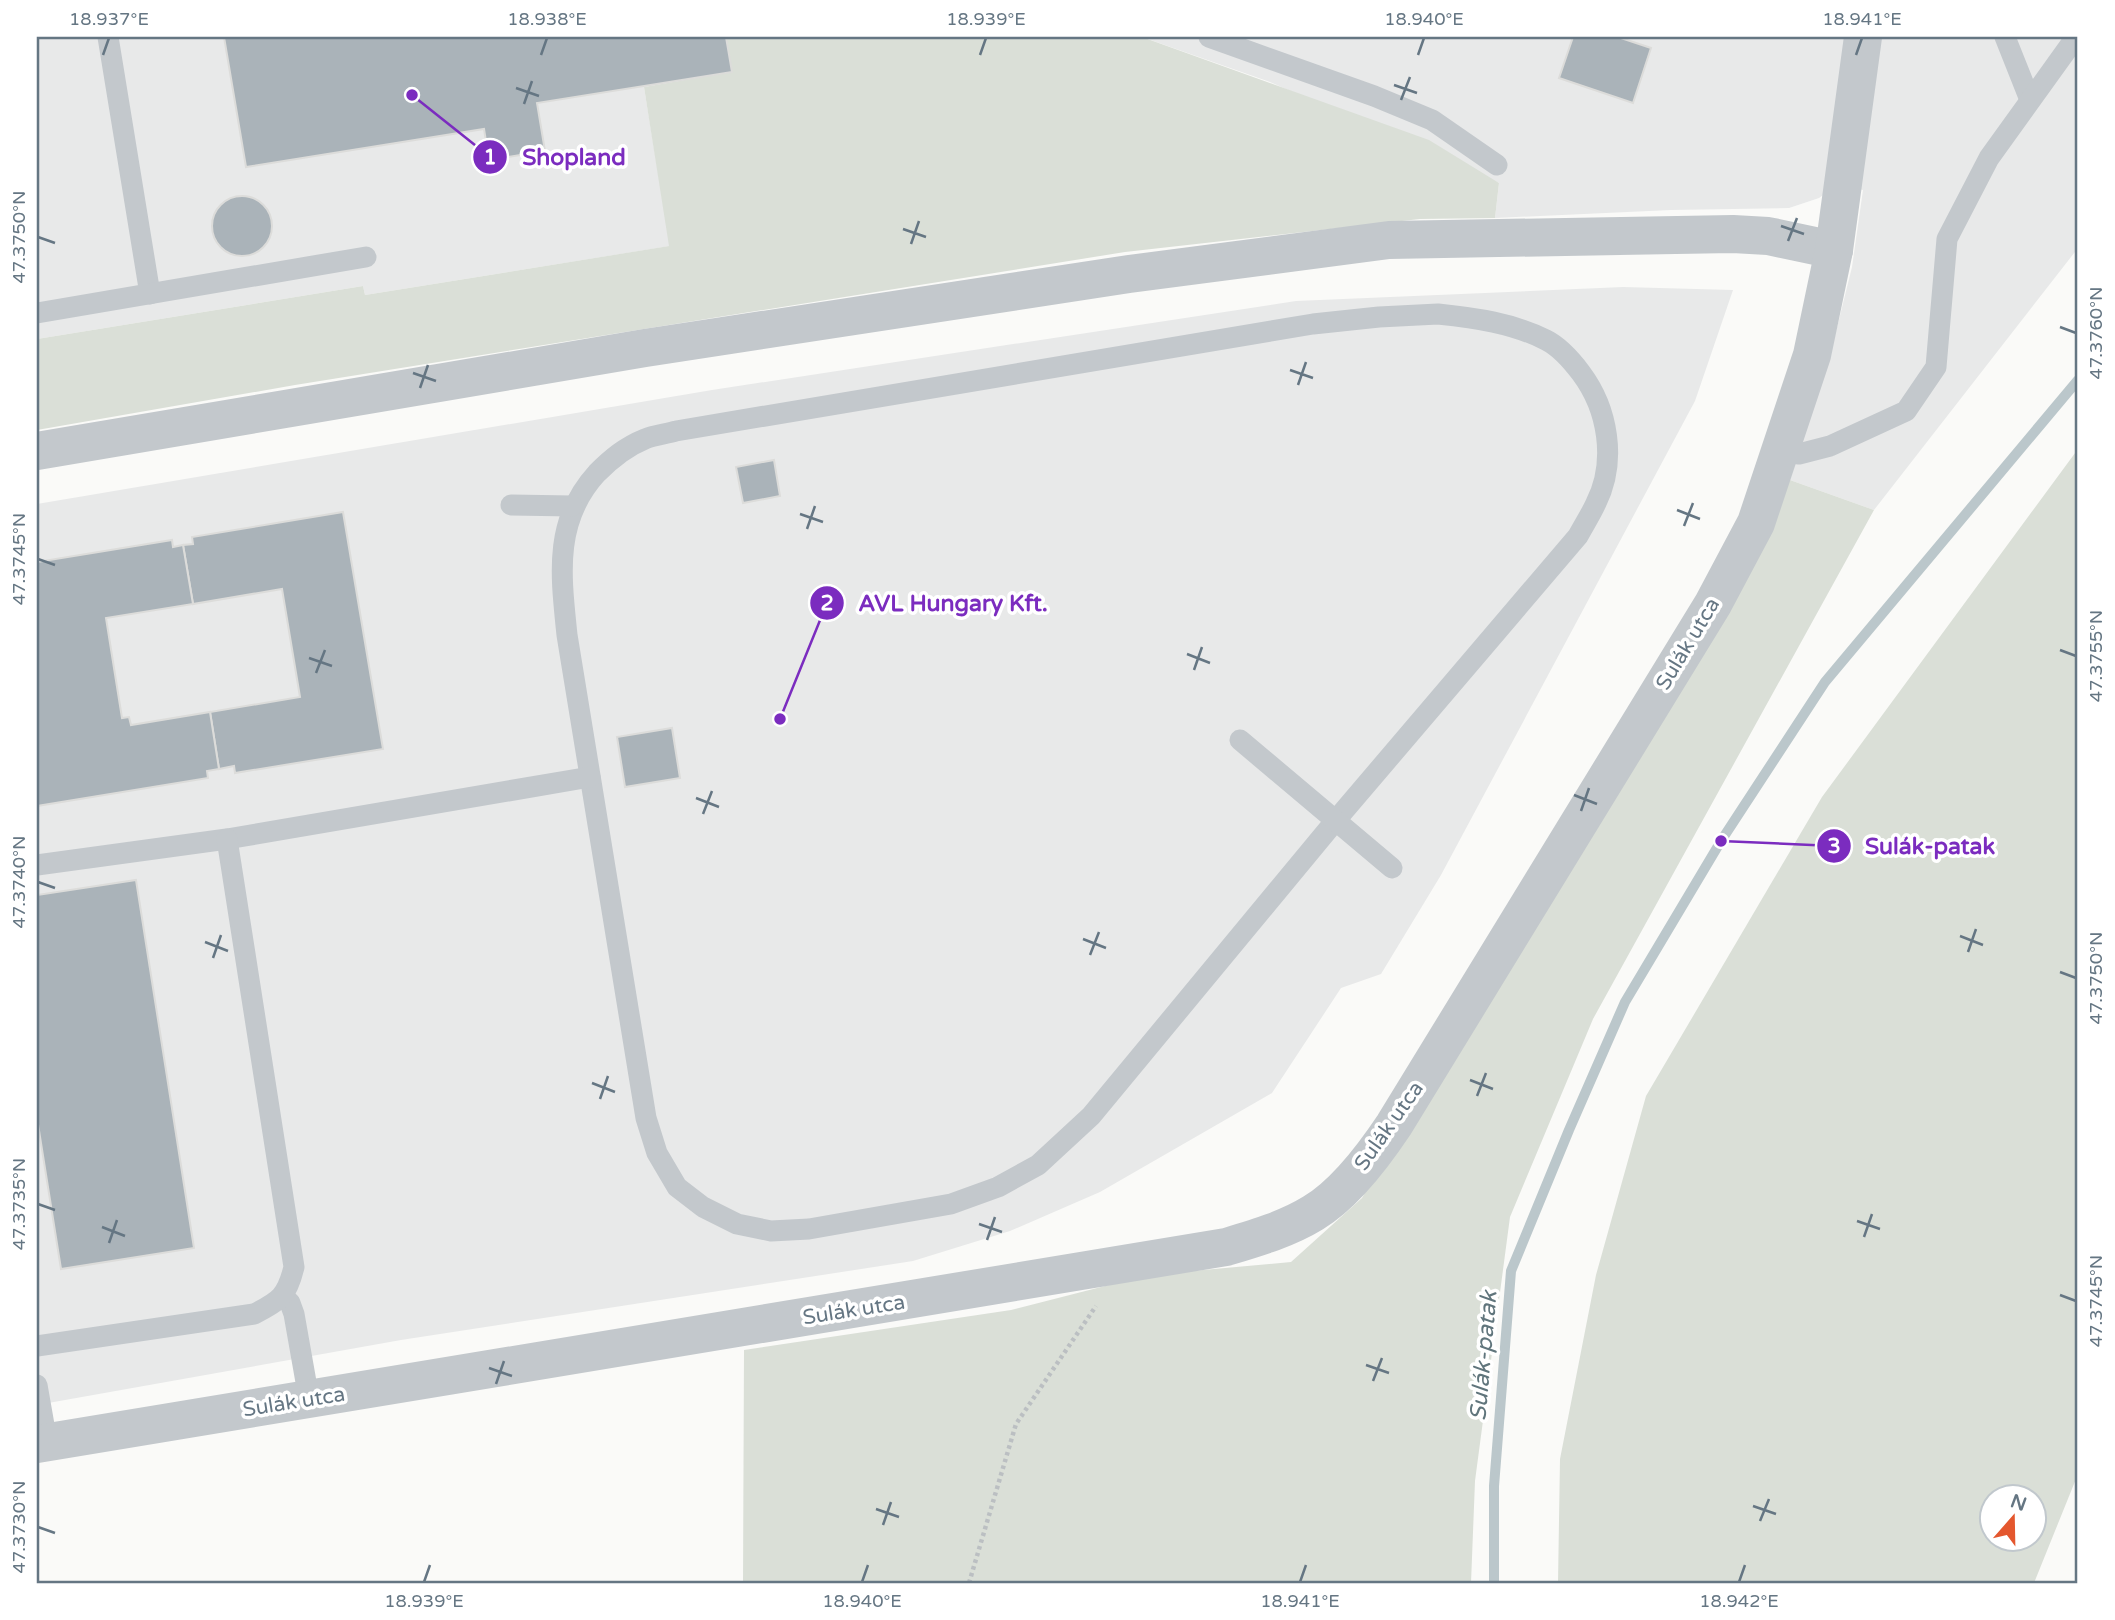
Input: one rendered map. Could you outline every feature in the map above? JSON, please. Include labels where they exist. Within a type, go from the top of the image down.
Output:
[{"type":"street","name":"Sulák utca","points":[[42,1443],[1226,1247],[1272,1233],[1314,1213],[1336,1195],[1376,1152],[1713,604],[1756,523],[1782,452],[1812,355],[1834,250],[1863,37]]},
{"type":"street","points":[[37,451],[645,348],[1129,274],[1389,240],[1733,234],[1768,236],[1834,250]]},
{"type":"lane","points":[[108,37],[150,294]]},
{"type":"lane","points":[[1209,37],[1374,96],[1432,120],[1497,165]]},
{"type":"lane","points":[[2004,37],[2030,100]]},
{"type":"lane","points":[[1782,452],[1799,454],[1830,446],[1906,411],[1936,367],[1947,240],[1989,158],[2076,37]]},
{"type":"lane","points":[[37,313],[366,257]]},
{"type":"lane","points":[[1438,314],[1483,319],[1517,328],[1549,341],[1573,361],[1594,389],[1607,426],[1607,467],[1598,501],[1578,536],[1336,820],[1091,1116],[1038,1165],[998,1187],[951,1203],[809,1229],[771,1231],[737,1224],[702,1207],[677,1187],[657,1153],[646,1118],[567,635],[562,578],[564,538],[572,506],[614,456],[645,439],[676,431],[1313,324],[1379,317],[1438,314]]},
{"type":"lane","points":[[511,505],[572,506]]},
{"type":"lane","points":[[1240,740],[1392,868]]},
{"type":"lane","points":[[37,865],[227,839],[590,777]]},
{"type":"lane","points":[[37,1346],[254,1314],[272,1305],[289,1287],[294,1267],[227,839]]},
{"type":"lane","points":[[283,1296],[290,1303],[294,1314],[309,1399]]},
{"type":"lane","points":[[37,1385],[42,1443]]},
{"type":"path","points":[[969,1583],[1016,1424],[1125,1265]]},
{"type":"shaded area","points":[[37,37],[726,37],[732,72],[644,87],[670,246],[365,295],[363,286],[37,339]]},
{"type":"shaded area","points":[[726,37],[1142,37],[1429,140],[1499,183],[1495,218],[1420,219],[1125,252],[295,385],[37,430],[37,339],[363,286],[365,295],[669,246],[644,87],[731,72]]},
{"type":"shaded area","points":[[1142,37],[2078,37],[2078,248],[1874,510],[1790,480],[1827,368],[1852,267],[1863,190],[1837,185],[1819,198],[1789,208],[1495,218],[1499,183],[1270,82]]},
{"type":"shaded area","points":[[1623,287],[1733,290],[1695,401],[1441,875],[1381,974],[1341,988],[1272,1093],[1100,1192],[1010,1231],[913,1261],[401,1340],[37,1405],[37,504],[712,390],[1296,301]]},
{"type":"shaded area","points":[[2078,449],[2078,1474],[2048,1548],[2048,1484],[1979,1484],[1979,1554],[2046,1554],[2034,1583],[1558,1583],[1560,1459],[1596,1275],[1646,1096],[1822,797]]},
{"type":"shaded area","points":[[1790,480],[1874,510],[1593,1019],[1510,1217],[1475,1481],[1471,1583],[743,1583],[744,1350],[1011,1310],[1148,1275],[1291,1262],[1362,1198]]},
{"type":"building","points":[[224,37],[726,37],[732,72],[537,103],[545,151],[489,160],[484,129],[246,167]]},
{"type":"building","points":[[1573,37],[1618,37],[1651,48],[1633,103],[1559,78]]},
{"type":"building","points":[[236,196],[248,196],[267,209],[272,226],[270,238],[259,251],[248,256],[236,256],[217,243],[212,232],[212,220],[225,201]]},
{"type":"building","points":[[774,460],[780,496],[743,503],[736,467]]},
{"type":"building","points":[[343,512],[383,749],[235,773],[234,766],[219,769],[210,712],[300,697],[282,589],[193,604],[183,545],[193,544],[192,537]]},
{"type":"building","points":[[172,540],[173,547],[183,545],[193,604],[106,618],[122,718],[129,717],[131,725],[210,712],[219,769],[207,771],[208,778],[37,806],[37,562]]},
{"type":"building","points":[[672,728],[680,778],[625,787],[617,737]]},
{"type":"building","points":[[136,880],[194,1248],[61,1269],[37,1118],[37,895]]},
{"type":"waterway","name":"Sulák-patak","points":[[1494,1583],[1494,1486],[1511,1271],[1625,1002],[1721,841],[1825,682],[2078,380]]},
{"type":"place","name":"Shopland","points":[[412,95]]},
{"type":"place","name":"AVL Hungary Kft.","points":[[780,719]]},
{"type":"place","name":"Sulák-patak","points":[[1721,841]]}]
